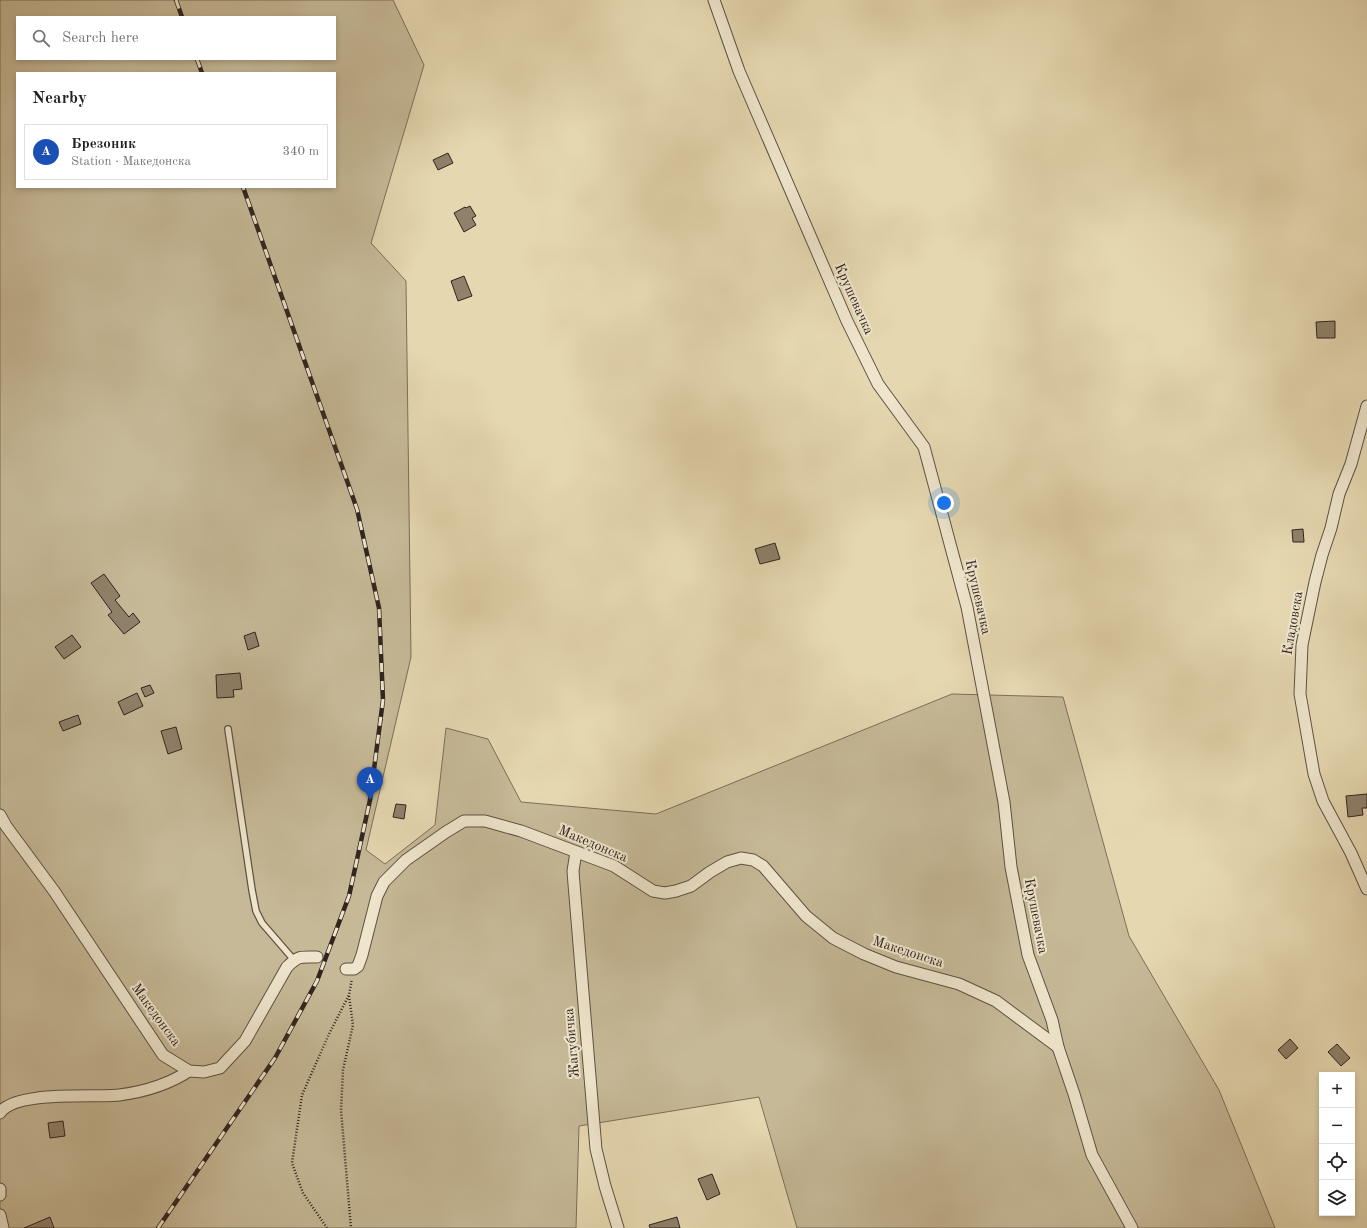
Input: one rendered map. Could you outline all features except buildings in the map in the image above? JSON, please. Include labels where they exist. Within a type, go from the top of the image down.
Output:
[{"type":"street","name":"Крушевачка","points":[[714,0],[739,71],[846,321],[878,384],[924,447],[967,607],[1004,802],[1011,867],[1028,955],[1052,1020],[1058,1047],[1092,1155],[1132,1228]]},
{"type":"street","name":"Кладовска","points":[[1367,406],[1351,464],[1339,494],[1331,528],[1315,582],[1302,645],[1300,694],[1314,774],[1323,802],[1351,853],[1367,889]]},
{"type":"street","name":"Македонска","points":[[0,816],[54,891],[163,1055],[189,1071]]},
{"type":"street","name":"Македонска","points":[[350,969],[358,966],[377,896],[384,882],[406,860],[446,832],[464,822],[485,821],[521,831],[614,866],[653,891],[665,893],[691,886],[727,862],[741,858],[753,860],[764,866],[806,916],[833,938],[864,954],[896,967],[959,984],[996,1001],[1058,1047]]},
{"type":"street","name":"Жагубичка","points":[[576,852],[573,872],[596,1149],[605,1186],[618,1228]]},
{"type":"street","points":[[0,1113],[2,1109],[11,1104],[31,1098],[118,1095],[146,1090],[180,1077],[189,1071],[204,1072],[220,1068],[244,1040],[288,967],[294,960],[299,956],[317,957]]},
{"type":"street","points":[[0,1189],[0,1195]]},
{"type":"street","points":[[0,1215],[3,1228]]},
{"type":"lane","points":[[228,729],[256,910],[262,923],[294,960]]},
{"type":"path","points":[[350,969],[349,995],[353,1025],[343,1070],[341,1110],[351,1228]]},
{"type":"path","points":[[327,1228],[303,1193],[292,1163],[302,1095],[329,1034],[349,995]]},
{"type":"shaded area","points":[[0,0],[393,0],[424,65],[371,243],[406,281],[411,657],[366,850],[385,864],[435,825],[446,728],[488,739],[521,802],[656,814],[952,694],[1063,697],[1129,936],[1219,1090],[1275,1228],[797,1228],[759,1097],[579,1126],[576,1228],[0,1228]]},
{"type":"railway","points":[[176,0],[182,16]]},
{"type":"railway","points":[[197,60],[202,72]]},
{"type":"railway","points":[[158,1228],[275,1058],[317,981],[349,896],[370,800],[383,700],[379,608],[357,509],[243,188]]},
{"type":"place","name":"Брезоник","points":[[370,800]]}]
